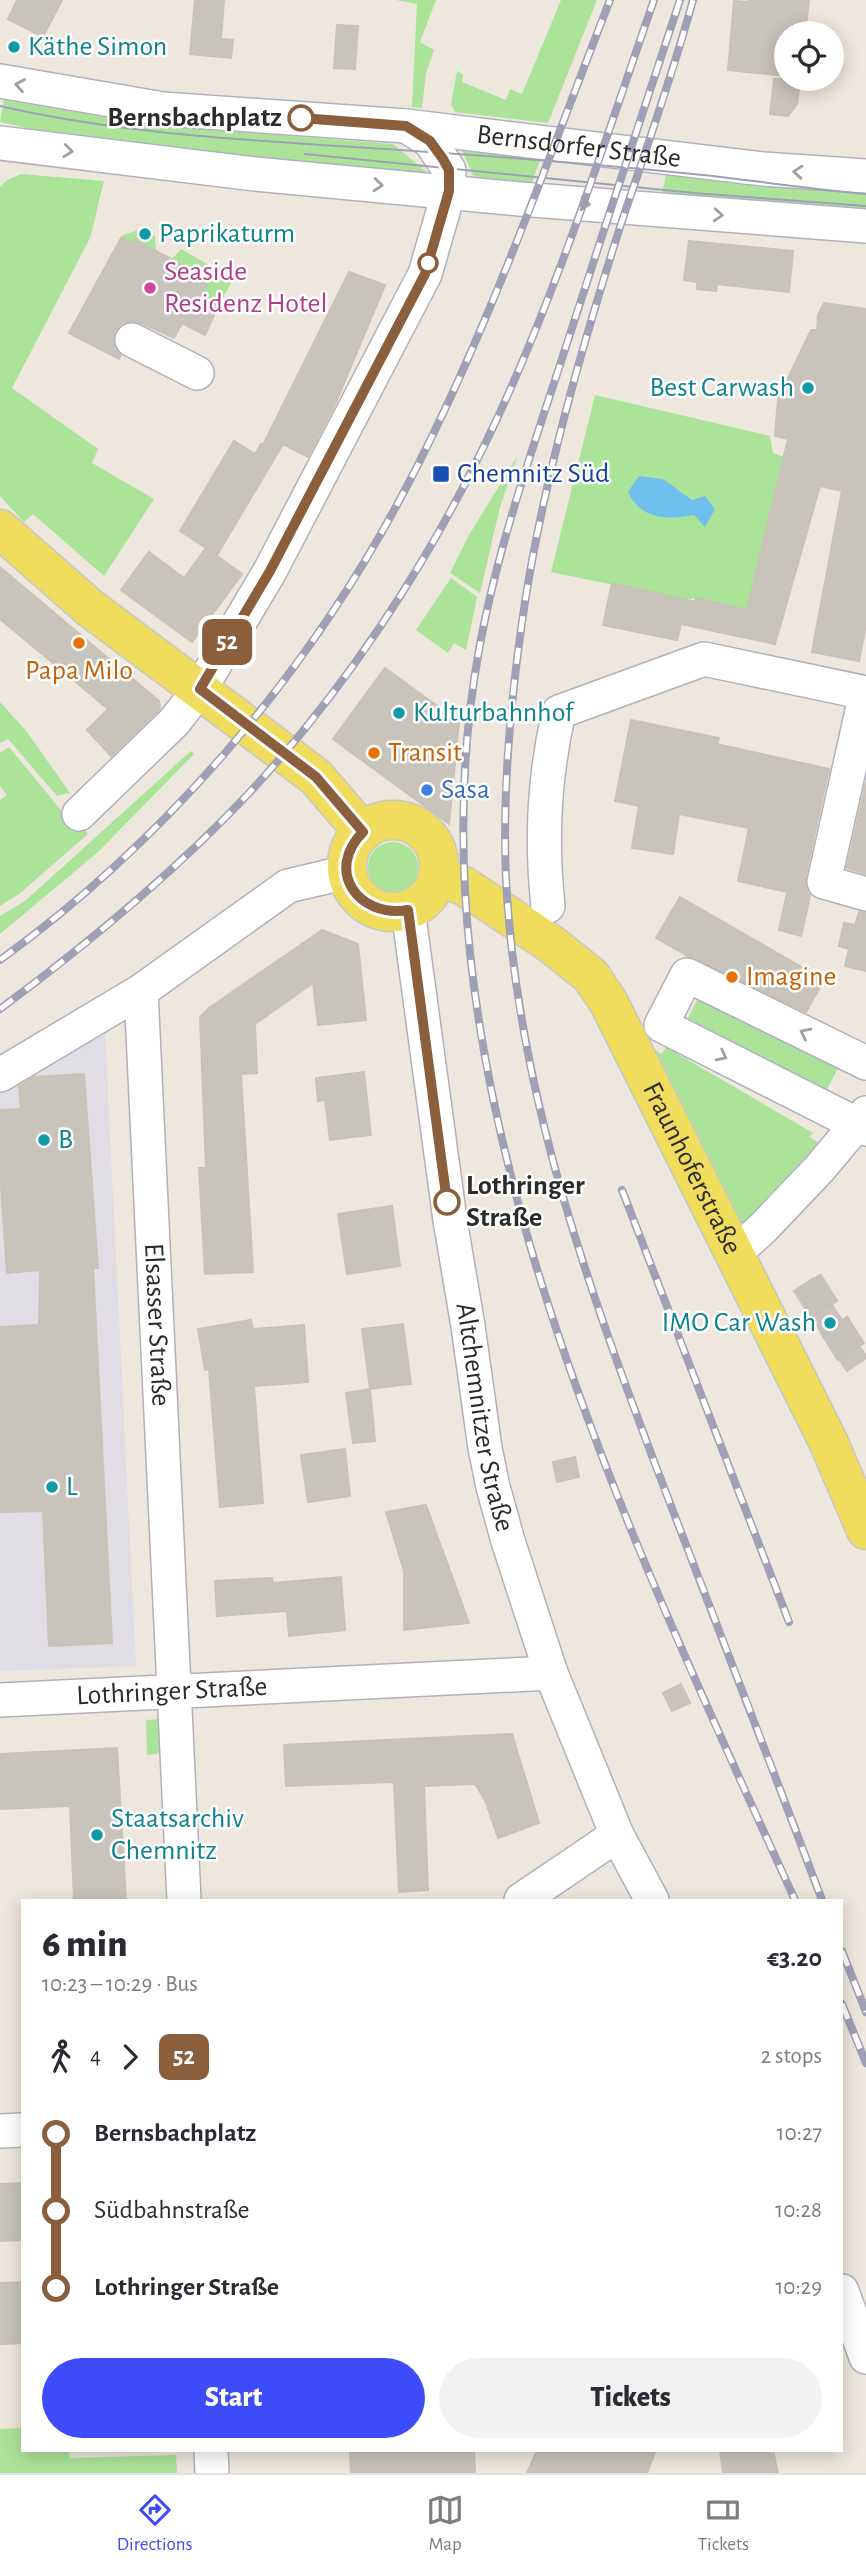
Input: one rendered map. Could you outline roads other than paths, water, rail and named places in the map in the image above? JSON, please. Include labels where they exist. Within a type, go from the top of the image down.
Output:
[{"type":"main road","points":[[0,529],[90,608],[316,777],[363,832]]},
{"type":"main road","points":[[386,821],[408,823],[418,828],[433,844],[437,854],[438,876],[427,897],[408,910],[383,911],[366,903],[353,890],[347,872],[349,852],[363,832],[386,821]]},
{"type":"main road","name":"Fraunhoferstraße","points":[[438,876],[464,886],[551,944],[592,976],[609,1003],[828,1441],[866,1530]]},
{"type":"street","name":"Bernsdorfer Straße","points":[[0,81],[163,109],[406,126],[763,169],[866,176]]},
{"type":"street","points":[[79,814],[174,722],[200,689],[270,571],[425,274],[449,191],[449,170],[430,141],[406,126]]},
{"type":"street","name":"Bernsdorfer Straße","points":[[0,143],[255,174],[866,226]]},
{"type":"street","points":[[132,340],[197,373]]},
{"type":"street","points":[[548,906],[543,860],[546,794],[549,752],[559,712],[704,659],[866,693],[824,882],[866,894]]},
{"type":"street","points":[[0,1075],[141,991],[288,886],[347,872]]},
{"type":"street","name":"Altchemnitzer Straße","points":[[408,910],[439,1148],[485,1448],[508,1541],[551,1673],[617,1835],[651,1899]]},
{"type":"street","points":[[862,1122],[661,1025],[687,975],[866,1063]]},
{"type":"street","name":"Elsasser Straße","points":[[141,991],[184,1899]]},
{"type":"street","points":[[734,1254],[763,1228],[862,1122],[866,1090]]},
{"type":"street","name":"Lothringer Straße","points":[[0,1700],[551,1673]]},
{"type":"street","points":[[522,1899],[617,1835]]},
{"type":"street","points":[[0,2131],[21,2130]]},
{"type":"street","points":[[843,2294],[866,2357]]},
{"type":"street","points":[[211,2452],[212,2473]]},
{"type":"water","points":[[639,476],[663,479],[692,500],[705,496],[715,509],[705,527],[694,515],[656,516],[640,508],[628,492]]},
{"type":"tunnel","points":[[807,1282],[858,1363]]},
{"type":"tram line","points":[[0,106],[109,126],[164,132],[605,166],[866,194]]},
{"type":"tram line","points":[[305,154],[694,193],[866,206]]},
{"type":"railway","points":[[0,960],[60,914],[117,864],[224,754],[273,695],[360,569],[398,503],[458,381],[512,255],[610,0]]},
{"type":"railway","points":[[0,1009],[130,906],[222,821],[286,752],[381,626],[462,490],[510,390],[576,225],[654,0]]},
{"type":"railway","points":[[680,0],[524,474],[486,614],[479,650],[463,809],[472,970],[500,1132],[544,1293],[600,1451],[663,1606],[795,1899]]},
{"type":"railway","points":[[693,0],[620,227],[565,413],[533,554],[512,706],[505,810],[506,879],[513,961],[526,1042],[564,1201],[644,1434],[822,1899]]},
{"type":"railway","points":[[622,1190],[789,1622]]},
{"type":"railway","points":[[843,1954],[866,2012]]},
{"type":"railway","points":[[843,2006],[866,2063]]},
{"type":"place","name":"Käthe Simon","points":[[14,47]]},
{"type":"place","name":"Bernsbachplatz","points":[[301,118]]},
{"type":"place","name":"Paprikaturm","points":[[145,234]]},
{"type":"place","name":"Seaside Residenz Hotel","points":[[150,288]]},
{"type":"place","name":"Best Carwash","points":[[808,388]]},
{"type":"place","name":"Chemnitz Süd","points":[[441,474]]},
{"type":"place","name":"Papa Milo","points":[[79,643]]},
{"type":"place","name":"Kulturbahnhof","points":[[399,713]]},
{"type":"place","name":"Transit","points":[[374,753]]},
{"type":"place","name":"Sasa","points":[[427,790]]},
{"type":"place","name":"Imagine","points":[[732,977]]},
{"type":"place","name":"B","points":[[44,1140]]},
{"type":"place","name":"Lothringer Straße","points":[[447,1202]]},
{"type":"place","name":"IMO Car Wash","points":[[830,1323]]},
{"type":"place","name":"L","points":[[52,1487]]},
{"type":"place","name":"Staatsarchiv Chemnitz","points":[[97,1835]]}]
